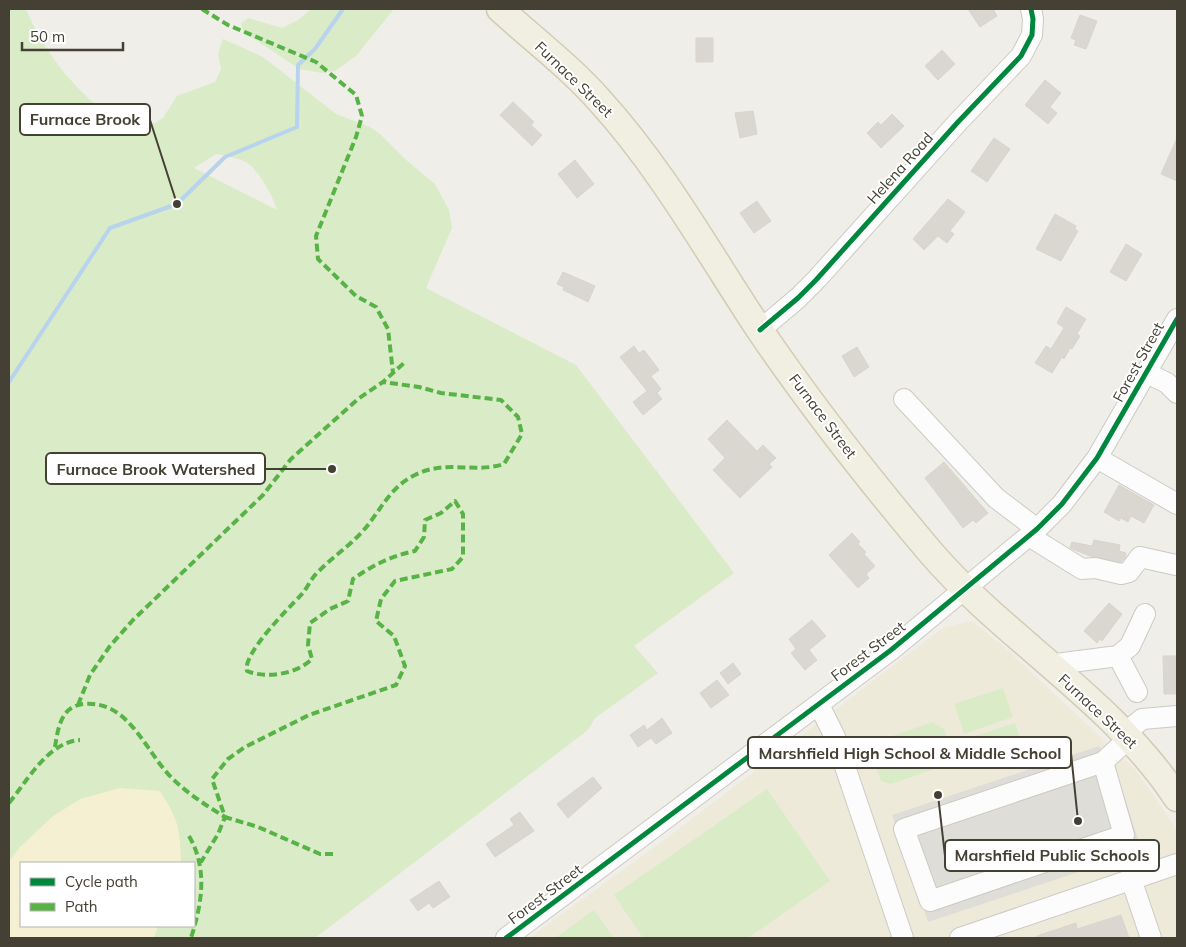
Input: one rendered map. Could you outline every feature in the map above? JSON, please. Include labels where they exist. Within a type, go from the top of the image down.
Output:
[{"type":"main road","name":"Furnace Street","points":[[500,9],[583,83],[615,118],[684,213],[760,330],[832,431],[926,546],[966,590],[1126,736],[1155,766],[1177,798]]},
{"type":"street","name":"Helena Road","points":[[760,330],[816,280],[958,122],[1021,56],[1032,35],[1033,19],[1031,9]]},
{"type":"street","name":"Forest Street","points":[[506,938],[819,704],[966,590],[1033,533],[1062,504],[1097,458],[1177,319]]},
{"type":"street","points":[[1147,373],[1175,386]]},
{"type":"street","points":[[904,399],[996,498],[1033,533],[1082,569],[1095,568],[1121,574],[1129,572],[1140,557],[1176,565]]},
{"type":"street","points":[[1097,458],[1177,504]]},
{"type":"street","points":[[1048,665],[1118,656],[1130,646],[1145,614]]},
{"type":"street","points":[[1118,656],[1137,692]]},
{"type":"street","points":[[819,704],[835,737],[903,938]]},
{"type":"street","points":[[1103,762],[1124,835],[930,901],[904,829],[1103,762],[1142,719],[1177,716]]},
{"type":"street","points":[[960,938],[1177,864]]},
{"type":"street","points":[[1131,879],[1150,938]]},
{"type":"shaded area","points":[[972,621],[1004,647],[1135,769],[1172,822],[1177,832],[1177,938],[529,938],[656,846],[944,627]]},
{"type":"shaded area","points":[[1099,746],[1119,780],[1142,851],[928,922],[892,815]]},
{"type":"green space","points":[[9,9],[26,9],[44,44],[67,76],[94,103],[125,128],[155,123],[163,118],[177,96],[215,82],[221,69],[218,53],[223,39],[263,57],[336,114],[370,127],[379,133],[405,159],[435,184],[449,210],[452,228],[426,288],[576,365],[734,573],[634,646],[658,673],[595,718],[588,730],[315,938],[9,938]],"holes":[[[216,154],[250,165],[266,186],[277,210],[194,168]]]},
{"type":"green space","points":[[311,9],[394,9],[356,56],[335,71],[322,73],[299,69],[243,31],[241,23],[248,18],[282,28],[298,20]]},
{"type":"green space","points":[[1003,688],[1013,717],[964,734],[954,704]]},
{"type":"green space","points":[[932,722],[944,729],[952,753],[949,764],[891,784],[881,781],[871,754],[873,743]]},
{"type":"green space","points":[[1015,723],[1025,752],[976,769],[966,739]]},
{"type":"green space","points":[[767,789],[830,881],[748,938],[643,938],[614,895]]},
{"type":"green space","points":[[594,910],[614,938],[555,938]]},
{"type":"sand","points":[[120,788],[160,791],[175,818],[180,841],[181,862],[20,862],[20,927],[158,927],[154,938],[9,938],[9,861],[20,847],[53,816],[80,799]]},
{"type":"building","points":[[968,9],[993,9],[997,16],[980,27]]},
{"type":"building","points":[[1080,15],[1097,21],[1086,49],[1074,45],[1076,40],[1071,38]]},
{"type":"building","points":[[696,38],[713,38],[713,62],[696,62]]},
{"type":"building","points":[[942,50],[955,64],[938,80],[925,66]]},
{"type":"building","points":[[1045,80],[1061,93],[1050,107],[1057,113],[1048,124],[1025,105]]},
{"type":"building","points":[[513,102],[534,122],[531,125],[542,135],[532,146],[500,115]]},
{"type":"building","points":[[753,111],[757,134],[740,138],[735,113]]},
{"type":"building","points":[[892,114],[904,126],[881,148],[867,133],[878,122],[881,125]]},
{"type":"building","points":[[994,138],[1010,149],[987,182],[971,171]]},
{"type":"building","points":[[1177,138],[1177,181],[1161,174]]},
{"type":"building","points":[[575,160],[594,184],[577,198],[558,174]]},
{"type":"building","points":[[948,199],[965,212],[950,231],[954,234],[947,243],[938,236],[924,250],[913,239]]},
{"type":"building","points":[[757,201],[771,221],[754,233],[740,213]]},
{"type":"building","points":[[1055,214],[1076,226],[1075,229],[1078,231],[1061,261],[1036,249]]},
{"type":"building","points":[[1126,244],[1142,254],[1126,281],[1110,272]]},
{"type":"building","points":[[563,272],[595,286],[588,302],[563,290],[564,287],[557,284]]},
{"type":"building","points":[[1066,307],[1086,319],[1077,334],[1080,336],[1072,349],[1070,348],[1064,359],[1062,357],[1052,373],[1035,363],[1046,346],[1051,349],[1064,328],[1057,323]]},
{"type":"building","points":[[634,346],[639,353],[644,350],[659,370],[651,376],[661,389],[657,393],[662,399],[643,415],[633,402],[647,391],[620,357]]},
{"type":"building","points":[[857,347],[869,367],[854,377],[842,356]]},
{"type":"building","points":[[727,420],[757,451],[763,445],[776,458],[769,464],[772,467],[740,498],[713,470],[725,458],[708,439]]},
{"type":"building","points":[[944,462],[988,513],[976,523],[973,520],[963,528],[925,478]]},
{"type":"building","points":[[1119,485],[1154,505],[1144,523],[1131,516],[1128,522],[1121,518],[1119,521],[1104,512]]},
{"type":"building","points":[[852,533],[860,542],[858,544],[866,552],[864,554],[875,566],[866,574],[869,578],[858,588],[829,555]]},
{"type":"building","points":[[1094,540],[1120,545],[1119,551],[1126,553],[1125,558],[1121,562],[1090,556],[1070,548],[1072,542],[1092,546]]},
{"type":"building","points":[[1109,603],[1122,614],[1102,641],[1100,639],[1097,643],[1084,631]]},
{"type":"building","points":[[812,620],[826,636],[809,650],[817,660],[805,670],[791,653],[796,649],[789,639]]},
{"type":"building","points":[[1163,656],[1177,656],[1177,694],[1164,694]]},
{"type":"building","points":[[733,663],[741,674],[728,684],[720,673]]},
{"type":"building","points":[[717,680],[729,695],[711,708],[700,693]]},
{"type":"building","points":[[662,718],[672,733],[656,744],[651,738],[638,747],[630,735],[644,725],[647,730]]},
{"type":"building","points":[[593,777],[602,788],[568,818],[557,804]]},
{"type":"building","points":[[520,812],[534,831],[495,857],[486,844],[514,825],[510,819]]},
{"type":"building","points":[[439,881],[450,897],[433,908],[429,903],[418,911],[410,900]]},
{"type":"building","points":[[1121,915],[1129,938],[1037,938],[1037,936],[1076,923],[1077,929]]},
{"type":"waterway","points":[[9,382],[110,228],[177,204],[225,157],[297,127],[298,65],[315,49],[343,9]]},
{"type":"marked path","points":[[202,9],[228,25],[316,62],[356,95],[362,116],[356,137],[316,236],[318,259],[356,296],[376,307],[388,329],[393,373]]},
{"type":"marked path","points":[[78,705],[90,675],[110,646],[133,620],[263,495],[291,459],[358,399],[383,382],[404,363]]},
{"type":"marked path","points":[[333,854],[320,854],[258,827],[225,817],[212,779],[228,759],[245,747],[309,715],[396,685],[405,666],[394,636],[376,621],[381,599],[395,581],[452,569],[463,557],[463,514],[455,501],[441,513],[425,520],[424,537],[415,551],[382,562],[353,579],[348,601],[330,609],[310,623],[308,645],[312,659],[306,664],[281,674],[263,675],[247,671],[247,663],[259,643],[277,620],[303,593],[314,576],[361,533],[385,501],[406,480],[427,470],[438,468],[482,468],[504,464],[522,434],[518,417],[501,400],[441,393],[419,387],[383,382]]},
{"type":"marked path","points":[[55,747],[62,719],[70,709],[76,706],[84,704],[100,705],[114,711],[126,720],[175,781],[225,817],[218,834],[201,862]]},
{"type":"marked path","points":[[9,803],[31,773],[48,755],[58,747],[80,740]]},
{"type":"marked path","points":[[189,836],[195,848],[201,874],[200,899],[195,923]]},
{"type":"marked path","points":[[191,938],[194,927]]},
{"type":"cycle path","points":[[760,330],[816,280],[958,122],[1021,56],[1032,35],[1033,19],[1031,9]]},
{"type":"cycle path","points":[[506,938],[891,650],[1037,529],[1062,504],[1097,458],[1177,319]]},
{"type":"place","name":"Furnace Brook","points":[[177,204]]},
{"type":"place","name":"Furnace Brook Watershed","points":[[332,469]]},
{"type":"place","name":"Marshfield Public Schools","points":[[938,795]]},
{"type":"place","name":"Marshfield High School & Middle School","points":[[1078,821]]}]
